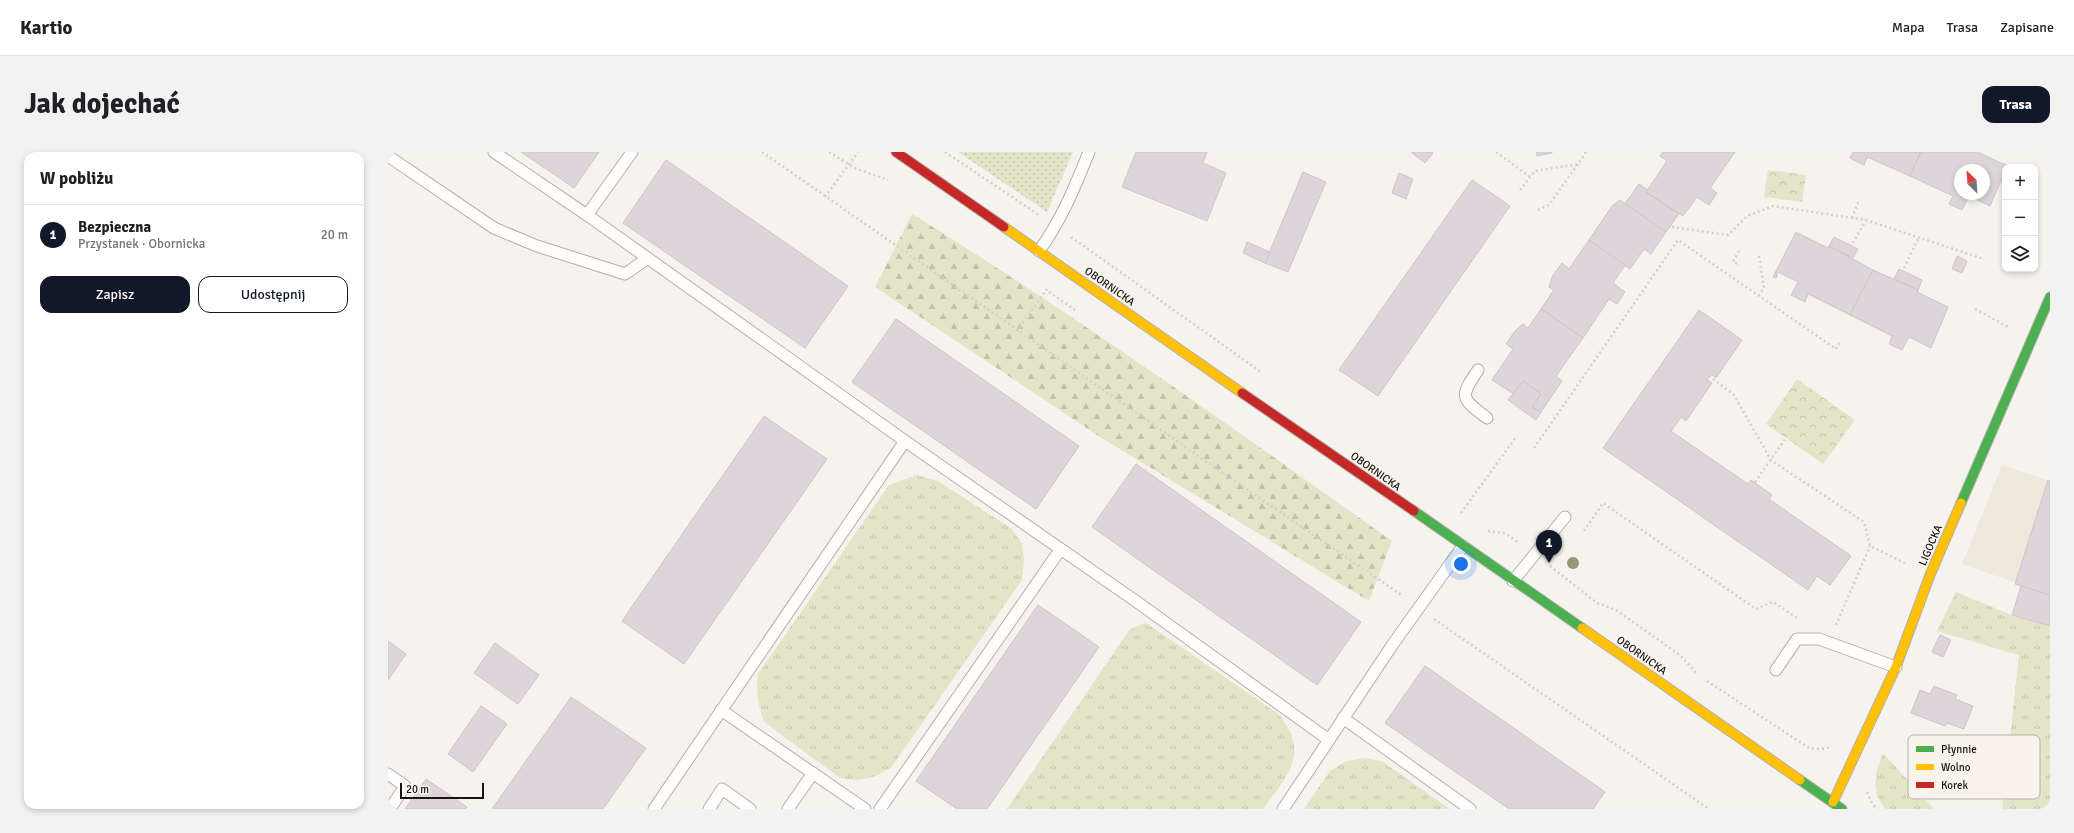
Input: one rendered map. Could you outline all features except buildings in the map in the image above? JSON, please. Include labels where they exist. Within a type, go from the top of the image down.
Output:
[{"type":"main road","name":"OBORNICKA","points":[[896,152],[1463,546],[1834,807]]},
{"type":"main road","name":"LIGOCKA","points":[[1834,807],[1896,667],[1930,575],[2050,297]]},
{"type":"lane","points":[[494,152],[587,215],[905,441],[1137,602],[1328,740]]},
{"type":"lane","points":[[587,215],[632,152]]},
{"type":"lane","points":[[1039,252],[1056,227],[1066,208],[1089,152]]},
{"type":"lane","points":[[388,156],[494,228],[537,246],[626,274],[648,258]]},
{"type":"lane","points":[[1478,370],[1466,388],[1465,398],[1469,404],[1487,418]]},
{"type":"lane","points":[[654,809],[905,441]]},
{"type":"lane","points":[[1513,581],[1565,518]]},
{"type":"lane","points":[[1283,809],[1393,644],[1463,546]]},
{"type":"lane","points":[[880,809],[1060,550]]},
{"type":"lane","points":[[1776,670],[1797,639],[1819,638],[1896,667]]},
{"type":"lane","points":[[721,710],[865,809]]},
{"type":"lane","points":[[1343,718],[1470,809]]},
{"type":"lane","points":[[788,809],[813,773]]},
{"type":"lane","points":[[388,774],[405,786],[390,809]]},
{"type":"lane","points":[[709,809],[722,789],[750,809]]},
{"type":"path","points":[[762,152],[1400,594]]},
{"type":"path","points":[[825,196],[858,152]]},
{"type":"path","points":[[944,152],[1056,227],[1255,367]]},
{"type":"path","points":[[1496,152],[1530,177]]},
{"type":"path","points":[[1538,210],[1549,205],[1586,152]]},
{"type":"path","points":[[1520,190],[1535,171],[1578,164]]},
{"type":"path","points":[[1852,218],[1860,200]]},
{"type":"path","points":[[1672,227],[1728,235],[1747,216],[1773,206],[1866,220],[1984,258]]},
{"type":"path","points":[[1853,243],[1866,220]]},
{"type":"path","points":[[1904,268],[1919,237]]},
{"type":"path","points":[[1534,448],[1678,240],[1836,349],[1840,343]]},
{"type":"path","points":[[1739,251],[1733,262],[1740,265]]},
{"type":"path","points":[[1759,256],[1764,288],[1759,295]]},
{"type":"path","points":[[1709,376],[1734,395],[1771,460],[1864,522],[1870,546],[1828,642]]},
{"type":"path","points":[[1461,514],[1516,437]]},
{"type":"path","points":[[1755,482],[1786,438]]},
{"type":"path","points":[[1584,531],[1603,503],[1756,609],[1773,602],[1803,623]]},
{"type":"path","points":[[1870,546],[1930,575]]},
{"type":"path","points":[[1436,620],[1709,809]]},
{"type":"path","points":[[1829,624],[1835,626]]},
{"type":"shaded area","points":[[2002,465],[2050,481],[2050,595],[1962,564]]},
{"type":"green space","points":[[958,152],[1073,152],[1047,212]]},
{"type":"green space","points":[[1768,170],[1806,175],[1802,202],[1764,197]]},
{"type":"green space","points":[[912,214],[1095,333],[1392,541],[1369,601],[1100,437],[875,287]]},
{"type":"green space","points":[[1797,379],[1855,420],[1823,464],[1766,424]]},
{"type":"green space","points":[[917,475],[938,481],[1012,529],[1022,544],[1024,561],[1022,580],[891,768],[876,776],[859,780],[840,778],[764,722],[758,698],[758,674],[889,485]]},
{"type":"green space","points":[[1956,592],[2012,615],[2050,627],[2050,809],[2002,809],[2003,799],[2040,799],[2040,735],[2010,735],[2019,655],[1937,631]]},
{"type":"green space","points":[[1146,623],[1280,715],[1292,737],[1294,747],[1294,757],[1291,766],[1281,785],[1263,809],[1007,809],[1130,629]]},
{"type":"green space","points":[[1883,753],[1908,780],[1908,799],[1925,799],[1934,809],[1886,809],[1881,803],[1876,789],[1876,775]]},
{"type":"green space","points":[[1366,758],[1383,762],[1450,809],[1304,809],[1330,771],[1346,761]]},
{"type":"traffic: fast","points":[[1961,503],[2050,297]]},
{"type":"traffic: fast","points":[[1414,511],[1582,628]]},
{"type":"traffic: fast","points":[[1800,780],[1842,809]]},
{"type":"traffic: slow","points":[[1004,227],[1242,393]]},
{"type":"traffic: slow","points":[[1833,802],[1896,667],[1930,575],[1961,503]]},
{"type":"traffic: slow","points":[[1582,628],[1800,780]]},
{"type":"traffic: jam","points":[[896,152],[1004,227]]},
{"type":"traffic: jam","points":[[1242,393],[1414,511]]},
{"type":"place","name":"Bezpieczna","points":[[1549,563]]}]
